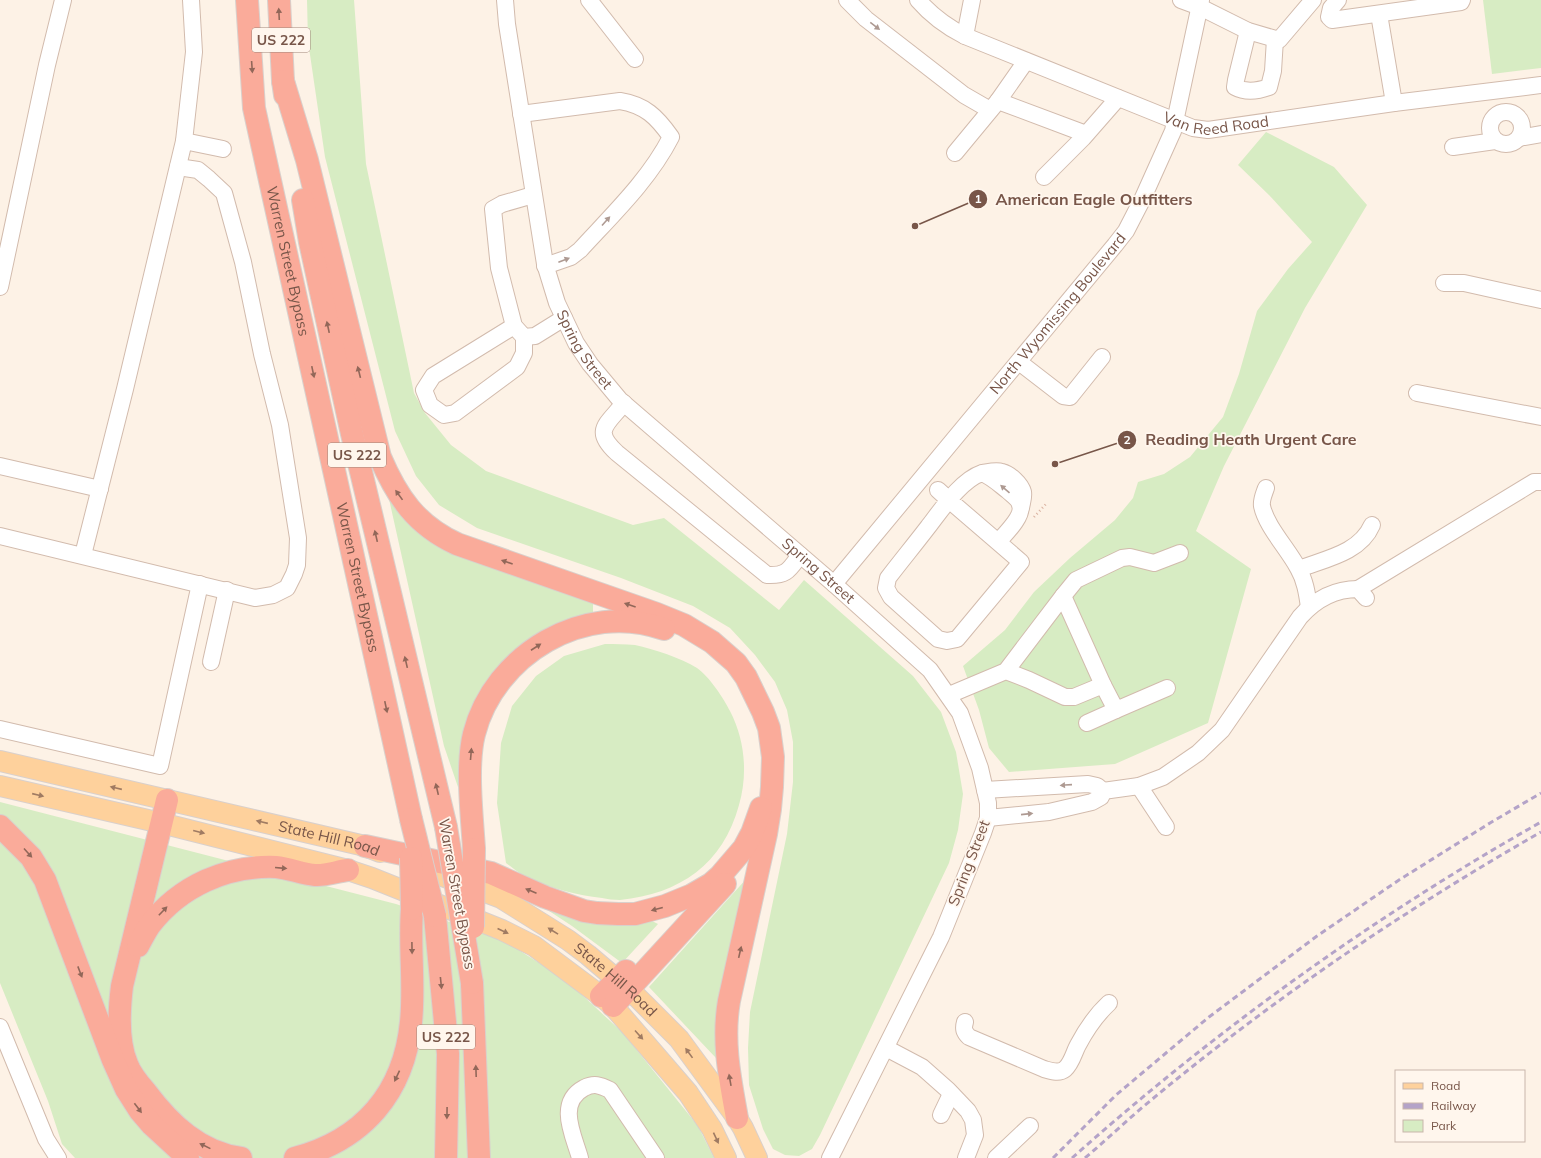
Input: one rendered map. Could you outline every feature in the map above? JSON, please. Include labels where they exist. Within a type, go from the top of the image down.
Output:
[{"type":"highway","name":"Warren Street Bypass","points":[[247,0],[254,108],[411,819],[435,916],[448,1054],[446,1158]]},
{"type":"highway","name":"Warren Street Bypass","points":[[279,0],[283,81],[310,242],[343,396],[446,827],[472,983],[479,1158]]},
{"type":"highway","points":[[283,81],[306,160],[380,457],[395,490],[415,516],[431,529],[447,539],[467,548],[657,614],[684,625],[712,642],[736,663],[746,677],[763,712],[772,741],[773,757],[770,809],[763,850],[726,1020],[727,1065],[737,1118]]},
{"type":"highway","points":[[364,846],[491,873],[571,907],[597,913],[635,914],[665,906],[692,895],[720,876],[744,848],[752,833],[761,809],[764,795],[765,762],[759,727],[751,706],[739,684],[713,657],[689,640],[676,633],[661,628],[631,622],[607,622],[590,625],[559,634],[541,644],[519,660],[497,685],[488,698],[482,710],[474,735],[470,763],[474,849],[472,983]]},
{"type":"highway","points":[[109,1048],[108,1019],[112,977],[161,798]]},
{"type":"highway","points":[[607,1001],[742,865],[756,844],[770,809]]},
{"type":"highway","points":[[295,1158],[328,1146],[352,1133],[374,1112],[392,1088],[401,1068],[412,1022],[411,819]]},
{"type":"highway","points":[[155,822],[122,986],[120,1017],[123,1047],[127,1065],[136,1080],[155,1104],[169,1120],[183,1132],[211,1149],[223,1154],[241,1158]]},
{"type":"highway","points":[[0,826],[31,857],[45,880],[123,1082],[140,1111],[152,1125],[188,1158]]},
{"type":"highway","points":[[127,967],[149,926],[159,914],[171,902],[201,882],[242,870],[257,868],[287,868],[315,875],[348,870]]},
{"type":"highway","points":[[623,984],[705,887]]},
{"type":"main road","name":"State Hill Road","points":[[0,761],[364,846],[501,898],[568,940],[623,984],[679,1039],[737,1118],[757,1158]]},
{"type":"main road","name":"State Hill Road","points":[[0,786],[155,822],[348,870],[372,878],[495,927],[534,946],[607,1001],[688,1093],[712,1129],[726,1158]]},
{"type":"street","points":[[0,287],[47,65],[63,0]]},
{"type":"street","points":[[83,555],[125,389],[184,141],[194,52],[191,0]]},
{"type":"street","name":"Spring Street","points":[[505,0],[507,24],[545,266],[553,292],[576,342],[590,364],[624,403],[834,584],[930,670],[949,695],[960,713],[980,768],[988,803],[988,818],[974,858],[941,936],[830,1158]]},
{"type":"street","points":[[589,0],[635,59]]},
{"type":"street","points":[[847,0],[866,19],[964,95],[994,106],[1086,134]]},
{"type":"street","name":"Van Reed Road","points":[[918,0],[947,27],[965,36],[1193,128],[1208,130],[1394,103],[1541,85]]},
{"type":"street","points":[[965,36],[972,0]]},
{"type":"street","points":[[1181,0],[1200,4],[1248,32],[1279,40],[1313,0]]},
{"type":"street","points":[[1338,0],[1331,8],[1329,16],[1332,20],[1461,2],[1462,0]]},
{"type":"street","name":"North Wyomissing Boulevard","points":[[834,584],[1126,231],[1142,200],[1173,131],[1200,4]]},
{"type":"street","points":[[1379,14],[1394,103]]},
{"type":"street","points":[[1248,32],[1235,87],[1242,91],[1258,91],[1269,87],[1273,71],[1275,39]]},
{"type":"street","points":[[955,153],[994,106],[1026,61]]},
{"type":"street","points":[[1502,90],[1504,112]]},
{"type":"street","points":[[1044,177],[1086,134],[1118,98]]},
{"type":"street","points":[[521,114],[620,101],[631,103],[656,117],[671,137],[661,157],[580,250],[572,257],[545,266]]},
{"type":"street","points":[[1495,141],[1490,131],[1491,120],[1494,116],[1504,112],[1514,114],[1519,118],[1522,128],[1519,138]]},
{"type":"street","points":[[1453,147],[1495,141],[1505,144],[1519,138],[1541,134]]},
{"type":"street","points":[[184,141],[223,149]]},
{"type":"street","points":[[0,536],[255,598],[273,595],[287,588],[294,574],[297,565],[298,538],[280,425],[262,354],[242,262],[224,193],[198,170],[178,167]]},
{"type":"street","points":[[533,195],[502,204],[493,209],[499,268],[519,331],[524,354],[517,367],[455,412],[444,415],[430,405],[424,390],[433,376],[519,331],[535,336],[564,318]]},
{"type":"street","points":[[1444,283],[1464,283],[1541,300]]},
{"type":"street","points":[[1019,362],[1062,396],[1070,397],[1102,357]]},
{"type":"street","points":[[1417,393],[1541,417]]},
{"type":"street","points":[[624,403],[604,429],[603,435],[606,444],[767,575],[787,573],[800,556]]},
{"type":"street","points":[[0,466],[100,489]]},
{"type":"street","points":[[944,495],[998,542],[1021,562],[957,639],[947,641],[938,639],[891,597],[886,588],[888,578],[944,495],[968,481],[974,475],[982,473],[991,477],[1016,498],[1020,504],[1021,509],[1016,520],[998,542]]},
{"type":"street","points":[[985,790],[1088,784],[1097,786],[1103,791],[1139,786],[1162,777],[1198,753],[1222,730],[1300,617],[1309,607],[1326,596],[1346,589],[1362,593],[1534,482],[1541,482]]},
{"type":"street","points":[[1266,488],[1262,499],[1262,506],[1266,516],[1299,569],[1305,585],[1309,607]]},
{"type":"street","points":[[1299,569],[1350,550],[1364,539],[1372,525]]},
{"type":"street","points":[[949,695],[1006,671],[1076,580],[1122,558],[1130,557],[1154,563],[1180,553]]},
{"type":"street","points":[[0,729],[160,766],[200,584]]},
{"type":"street","points":[[211,662],[227,590]]},
{"type":"street","points":[[1063,596],[1116,710]]},
{"type":"street","points":[[1006,671],[1065,697],[1074,697],[1085,694],[1104,685]]},
{"type":"street","points":[[1087,723],[1168,688]]},
{"type":"street","points":[[1139,786],[1166,828]]},
{"type":"street","points":[[988,818],[1049,812],[1092,802],[1101,797],[1103,791]]},
{"type":"street","points":[[965,1022],[965,1033],[969,1037],[1044,1069],[1053,1072],[1060,1072],[1070,1063],[1087,1028],[1096,1015],[1109,1002]]},
{"type":"street","points":[[0,1027],[46,1139],[58,1158]]},
{"type":"street","points":[[886,1048],[922,1067],[968,1111],[973,1120],[975,1135],[966,1158]]},
{"type":"street","points":[[580,1158],[568,1117],[569,1107],[574,1097],[580,1090],[590,1085],[600,1085],[610,1090],[656,1158]]},
{"type":"street","points":[[941,1115],[951,1094]]},
{"type":"street","points":[[996,1158],[1030,1126]]},
{"type":"green space","points":[[307,0],[354,0],[366,164],[414,393],[425,413],[451,445],[486,471],[633,525],[664,518],[779,610],[804,580],[913,676],[941,712],[956,752],[963,794],[958,830],[949,863],[820,1135],[812,1149],[799,1156],[785,1155],[773,1149],[763,1129],[749,1085],[748,1048],[750,1012],[787,834],[793,782],[793,742],[787,710],[775,682],[755,655],[730,628],[693,606],[621,578],[477,528],[439,505],[416,476],[395,431],[325,157],[308,41]]},
{"type":"green space","points":[[1483,0],[1541,0],[1541,68],[1492,74]]},
{"type":"green space","points":[[1266,132],[1334,167],[1367,205],[1305,308],[1224,466],[1196,531],[1251,569],[1208,723],[1115,764],[1009,772],[989,748],[979,710],[963,666],[1005,630],[1034,592],[1070,558],[1115,520],[1133,498],[1138,482],[1164,474],[1190,457],[1223,417],[1239,374],[1257,311],[1288,269],[1312,242],[1269,195],[1238,165]]},
{"type":"green space","points":[[389,499],[406,519],[593,603],[593,616],[519,651],[464,785],[458,787],[444,746]]},
{"type":"green space","points":[[605,644],[635,645],[650,649],[683,661],[702,672],[716,688],[730,711],[739,734],[744,757],[744,781],[742,793],[732,826],[722,844],[710,859],[696,872],[680,883],[662,891],[642,897],[620,900],[565,891],[526,877],[506,863],[497,803],[501,743],[512,706],[536,676],[564,656]]},
{"type":"green space","points":[[0,802],[396,904],[503,940],[566,980],[623,1033],[698,1126],[714,1158],[75,1158],[62,1144],[48,1101],[0,983]]},
{"type":"green space","points":[[748,877],[715,1031],[716,1058],[649,987]]},
{"type":"green space","points":[[540,905],[650,920],[658,924],[622,963],[572,926]]},
{"type":"railway","points":[[1053,1158],[1116,1095],[1209,1017],[1317,936],[1399,880],[1541,793]]},
{"type":"railway","points":[[1072,1158],[1182,1065],[1239,1020],[1357,936],[1479,858],[1541,822]]},
{"type":"railway","points":[[1085,1158],[1144,1106],[1191,1068],[1287,995],[1336,960],[1437,894],[1541,832]]},
{"type":"place","name":"American Eagle Outfitters","points":[[915,226]]},
{"type":"place","name":"Reading Heath Urgent Care","points":[[1055,464]]}]
